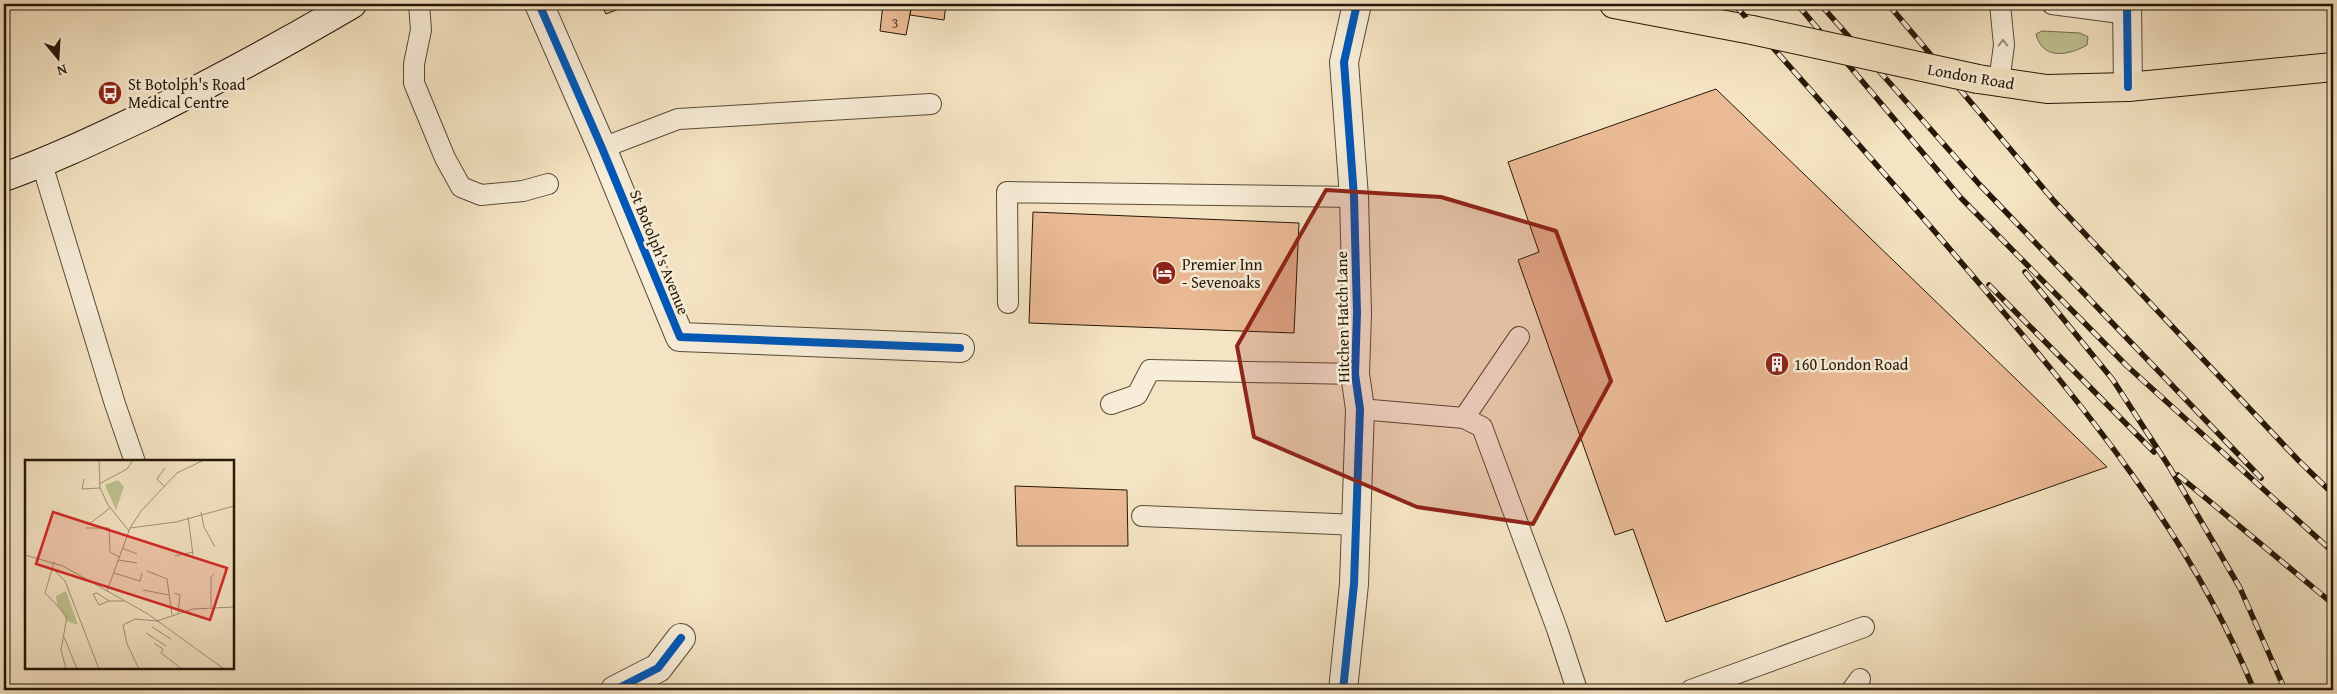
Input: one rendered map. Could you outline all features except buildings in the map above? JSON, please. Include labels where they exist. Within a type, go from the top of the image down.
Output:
[{"type":"main road","name":"London Road","points":[[1614,4],[1752,30],[1989,81],[2047,89],[2128,87],[2333,67]]},
{"type":"street","points":[[4,177],[42,164],[114,131],[250,62],[352,4]]},
{"type":"street","name":"St Botolph's Avenue","points":[[538,4],[602,148],[680,338],[960,348]]},
{"type":"street","name":"Hitchen Hatch Lane","points":[[1344,690],[1358,525],[1360,409],[1354,374],[1357,313],[1354,197],[1344,62],[1358,4]]},
{"type":"street","points":[[2128,9],[2128,87]]},
{"type":"street","points":[[615,690],[658,668],[681,638]]},
{"type":"lane","points":[[419,4],[421,30],[414,64],[414,83],[445,158],[461,187],[481,195],[523,191],[548,184]]},
{"type":"lane","points":[[1989,81],[2004,45],[2000,4]]},
{"type":"lane","points":[[2052,4],[2128,9]]},
{"type":"lane","points":[[602,148],[678,119],[931,104]]},
{"type":"lane","points":[[42,164],[115,404],[135,460]]},
{"type":"lane","points":[[1008,303],[1007,192],[1354,197]]},
{"type":"lane","points":[[1464,418],[1519,337]]},
{"type":"lane","points":[[1111,404],[1137,395],[1150,370],[1354,374]]},
{"type":"lane","points":[[1360,409],[1464,418],[1482,427],[1577,690]]},
{"type":"lane","points":[[1142,516],[1358,525]]},
{"type":"lane","points":[[1691,690],[1864,627]]},
{"type":"highlighted area","points":[[1326,190],[1441,197],[1556,231],[1611,381],[1533,524],[1417,507],[1254,437],[1237,346]]},
{"type":"green space","points":[[2042,31],[2080,33],[2088,37],[2087,45],[2072,52],[2050,52],[2039,42],[2036,34]]},
{"type":"railway","points":[[1734,4],[1948,247],[2058,377],[2096,426],[2167,526],[2199,578],[2228,633],[2254,690]]},
{"type":"railway","points":[[1797,4],[1961,198],[2127,366],[2333,552]]},
{"type":"railway","points":[[1820,4],[1979,184],[2261,478]]},
{"type":"railway","points":[[1888,4],[2054,201],[2298,460],[2333,494]]},
{"type":"railway","points":[[2025,272],[2113,380],[2170,468],[2240,588],[2285,690]]},
{"type":"railway","points":[[1989,285],[2154,452]]},
{"type":"railway","points":[[2178,475],[2333,604]]},
{"type":"cycle path","points":[[539,4],[602,148],[680,337],[960,348]]},
{"type":"cycle path","points":[[1343,690],[1354,584],[1360,409],[1355,374],[1357,313],[1354,197],[1344,62],[1357,4]]},
{"type":"cycle path","points":[[2127,4],[2128,87]]},
{"type":"cycle path","points":[[615,690],[658,668],[681,638]]},
{"type":"place","name":"St Botolph's Road Medical Centre","points":[[110,93]]},
{"type":"place","name":"Premier Inn - Sevenoaks","points":[[1164,273]]},
{"type":"place","name":"160 London Road","points":[[1777,364]]}]
